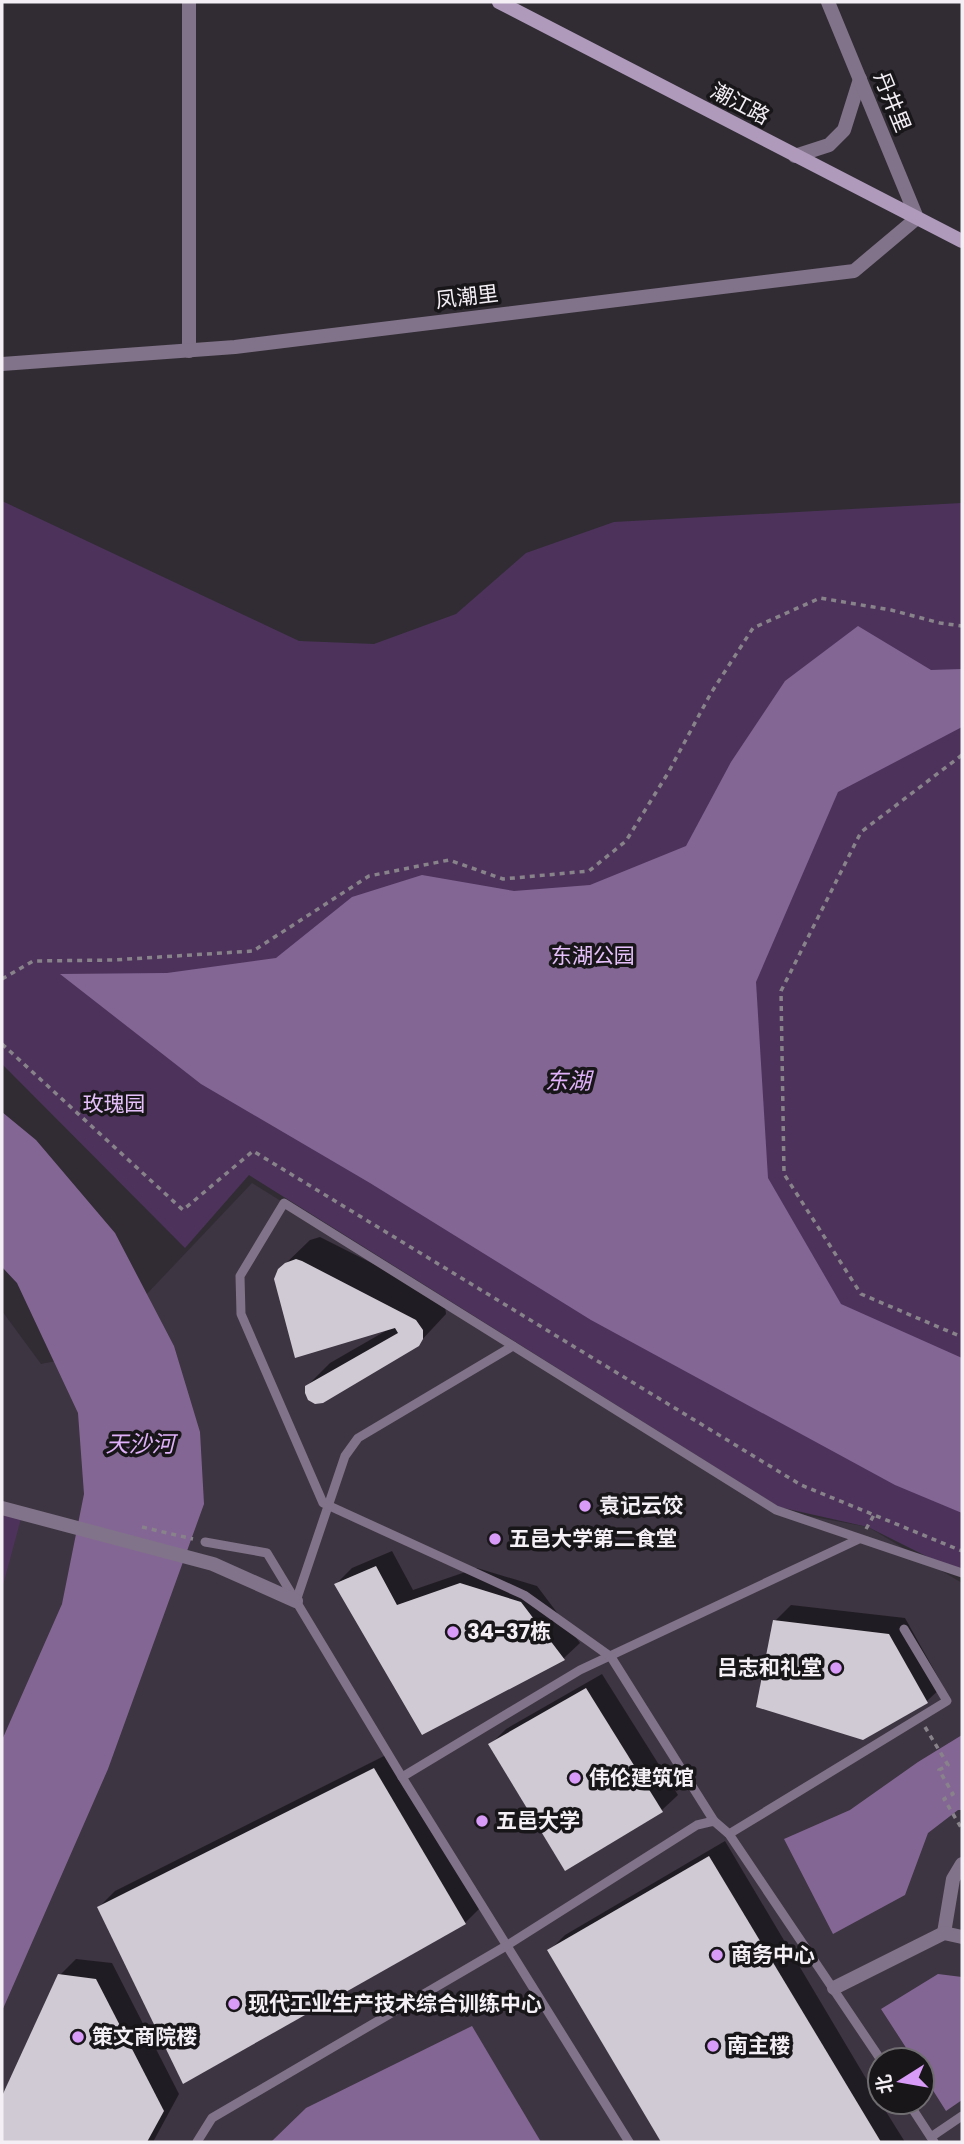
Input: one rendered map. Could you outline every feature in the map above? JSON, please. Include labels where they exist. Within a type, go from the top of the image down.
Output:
[{"type":"street","points":[[189,2],[189,351]]},
{"type":"street","name":"潮江路","points":[[499,2],[962,241]]},
{"type":"street","name":"丹井里","points":[[828,2],[917,218]]},
{"type":"street","points":[[795,156],[829,145],[844,130],[860,79]]},
{"type":"street","name":"凤潮里","points":[[2,364],[262,344],[854,271],[917,218]]},
{"type":"street","points":[[2,1508],[213,1564],[296,1601]]},
{"type":"street","points":[[944,1933],[953,1879],[962,1864]]},
{"type":"street","points":[[834,1988],[944,1933],[962,1937]]},
{"type":"lane","points":[[872,2046],[729,1834],[713,1821],[611,1657],[524,1595],[323,1503],[240,1314],[240,1276],[284,1203],[776,1510],[962,1573]]},
{"type":"lane","points":[[296,1601],[345,1457],[358,1438],[513,1346]]},
{"type":"lane","points":[[402,1777],[580,1670],[859,1539]]},
{"type":"lane","points":[[205,1542],[267,1553],[402,1777],[629,2142]]},
{"type":"lane","points":[[729,1834],[947,1701],[904,1629]]},
{"type":"lane","points":[[197,2142],[212,2118],[506,1946],[697,1825],[713,1821]]},
{"type":"lane","points":[[917,2116],[932,2140],[962,2116]]},
{"type":"path","points":[[2,979],[33,961],[113,960],[253,951],[369,876],[449,860],[503,878],[589,871],[626,841],[668,773],[711,693],[753,628],[821,598],[962,626]]},
{"type":"path","points":[[962,755],[861,832],[781,991],[784,1174],[861,1294],[962,1337]]},
{"type":"path","points":[[2,1044],[183,1210],[253,1151],[801,1485],[962,1551]]},
{"type":"path","points":[[919,1717],[948,1765],[939,1770],[953,1794],[944,1799],[962,1829]]},
{"type":"shaded area","name":"五邑大学","points":[[252,1183],[776,1510],[868,1527],[962,1583],[962,2142],[2,2142],[2,1311],[41,1364],[90,1354]]},
{"type":"green space","name":"东湖公园","points":[[2,501],[299,641],[374,644],[456,614],[526,553],[614,522],[962,503],[962,1574],[868,1527],[779,1507],[249,1175],[185,1248],[2,1064]]},
{"type":"green space","points":[[2,1505],[23,1511],[2,1589]]},
{"type":"water","name":"东湖","points":[[858,626],[931,670],[962,669],[962,727],[838,792],[756,982],[768,1178],[841,1304],[962,1358],[962,1513],[895,1485],[591,1320],[370,1183],[201,1084],[60,974],[167,973],[276,958],[352,897],[422,875],[514,891],[590,885],[686,846],[731,762],[785,681]]},
{"type":"water","name":"天沙河","points":[[2,1112],[36,1140],[115,1233],[174,1346],[200,1432],[204,1504],[108,1769],[2,2011],[2,1740],[62,1604],[84,1494],[78,1413],[17,1283],[2,1267]]},
{"type":"water","points":[[962,1735],[962,1810],[958,1810],[928,1833],[905,1895],[833,1934],[784,1839],[850,1810]]},
{"type":"water","points":[[938,1974],[962,1977],[962,2100],[946,2111],[936,2095],[936,2046],[905,2046],[881,2009]]},
{"type":"water","points":[[472,2026],[541,2142],[271,2142],[306,2108]]},
{"type":"building","points":[[296,1259],[416,1320],[423,1330],[423,1339],[419,1346],[323,1403],[315,1404],[308,1400],[305,1386],[398,1333],[395,1328],[295,1358],[274,1279],[278,1269]]},
{"type":"building","name":"34-37栋","points":[[376,1566],[397,1605],[460,1583],[521,1602],[565,1660],[422,1735],[334,1584]]},
{"type":"building","name":"吕志和礼堂","points":[[773,1620],[889,1634],[928,1703],[863,1740],[756,1707]]},
{"type":"building","name":"伟伦建筑馆","points":[[586,1688],[663,1812],[565,1871],[488,1744]]},
{"type":"building","name":"现代工业生产技术综合训练中心","points":[[374,1768],[466,1924],[183,2084],[97,1907]]},
{"type":"building","name":"南主楼","points":[[709,1856],[881,2142],[661,2142],[547,1950]]},
{"type":"building","name":"策文商院楼","points":[[58,1974],[96,1979],[164,2111],[147,2142],[2,2142],[2,2096]]},
{"type":"place","name":"袁记云饺","points":[[585,1506]]},
{"type":"place","name":"五邑大学第二食堂","points":[[495,1539]]},
{"type":"place","name":"34-37栋","points":[[453,1632]]},
{"type":"place","name":"吕志和礼堂","points":[[836,1668]]},
{"type":"place","name":"伟伦建筑馆","points":[[575,1778]]},
{"type":"place","name":"五邑大学","points":[[482,1821]]},
{"type":"place","name":"商务中心","points":[[717,1955]]},
{"type":"place","name":"现代工业生产技术综合训练中心","points":[[234,2004]]},
{"type":"place","name":"策文商院楼","points":[[78,2037]]},
{"type":"place","name":"南主楼","points":[[713,2046]]},
{"type":"park label","name":"玫瑰园","points":[[114,1104]]}]
